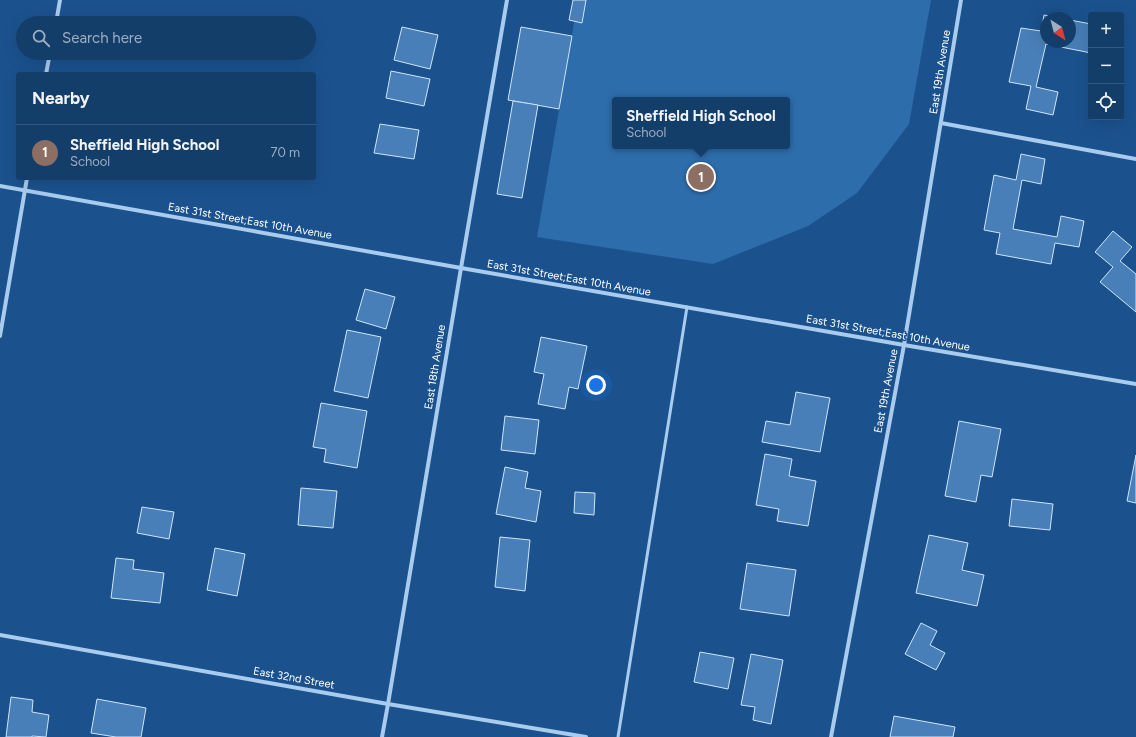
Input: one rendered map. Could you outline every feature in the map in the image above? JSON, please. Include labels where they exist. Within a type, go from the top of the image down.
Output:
[{"type":"street","points":[[57,16],[60,0]]},
{"type":"street","name":"East 18th Avenue","points":[[382,737],[507,0]]},
{"type":"street","name":"East 19th Avenue","points":[[831,737],[904,345],[961,0]]},
{"type":"street","points":[[46,72],[49,60]]},
{"type":"street","points":[[941,123],[1136,159]]},
{"type":"street","points":[[0,336],[26,180]]},
{"type":"street","name":"East 31st Street;East 10th Avenue","points":[[0,186],[461,268],[1136,384]]},
{"type":"street","name":"East 32nd Street","points":[[0,635],[388,704],[586,737]]},
{"type":"lane","points":[[618,737],[687,307]]},
{"type":"shaded area","points":[[578,0],[931,0],[909,124],[857,193],[808,226],[713,264],[537,237]]},
{"type":"building","points":[[573,0],[586,0],[582,23],[569,20]]},
{"type":"building","points":[[1076,21],[1088,23],[1088,52],[1066,48],[1076,48]]},
{"type":"building","points":[[402,27],[438,35],[430,69],[394,60]]},
{"type":"building","points":[[521,27],[572,36],[559,109],[508,100]]},
{"type":"building","points":[[1021,28],[1040,31],[1040,48],[1045,48],[1036,87],[1058,92],[1053,115],[1026,109],[1031,86],[1009,82]]},
{"type":"building","points":[[391,71],[430,79],[424,106],[386,98]]},
{"type":"building","points":[[513,101],[538,105],[522,198],[497,194]]},
{"type":"building","points":[[380,124],[419,130],[414,159],[374,153]]},
{"type":"building","points":[[1021,154],[1045,159],[1041,184],[1022,180],[1013,229],[1057,237],[1061,216],[1084,221],[1079,247],[1055,243],[1051,264],[996,254],[1000,233],[984,230],[994,175],[1016,180]]},
{"type":"building","points":[[1113,231],[1132,247],[1120,261],[1136,274],[1136,312],[1100,282],[1113,267],[1095,252]]},
{"type":"building","points":[[365,289],[395,297],[386,329],[356,320]]},
{"type":"building","points":[[347,330],[381,337],[368,398],[334,391]]},
{"type":"building","points":[[541,337],[587,346],[578,389],[569,387],[565,409],[538,404],[544,374],[534,372]]},
{"type":"building","points":[[796,392],[830,398],[820,452],[762,442],[766,421],[790,425]]},
{"type":"building","points":[[321,403],[367,411],[357,468],[324,462],[326,449],[313,447]]},
{"type":"building","points":[[505,416],[539,420],[535,454],[501,450]]},
{"type":"building","points":[[959,421],[1001,429],[992,477],[981,475],[976,502],[945,496]]},
{"type":"building","points":[[765,454],[792,459],[789,476],[816,481],[808,526],[777,521],[779,509],[756,505]]},
{"type":"building","points":[[1136,455],[1136,503],[1127,501]]},
{"type":"building","points":[[505,467],[528,472],[525,488],[541,491],[536,522],[496,514]]},
{"type":"building","points":[[301,488],[337,491],[333,528],[298,525]]},
{"type":"building","points":[[575,492],[595,493],[594,515],[574,513]]},
{"type":"building","points":[[1012,499],[1053,504],[1050,530],[1009,526]]},
{"type":"building","points":[[142,507],[174,512],[169,539],[137,533]]},
{"type":"building","points":[[929,535],[968,543],[962,570],[984,575],[977,606],[916,593]]},
{"type":"building","points":[[500,537],[530,540],[525,591],[495,587]]},
{"type":"building","points":[[215,548],[245,554],[237,596],[207,590]]},
{"type":"building","points":[[116,558],[134,560],[133,569],[164,573],[160,603],[111,598]]},
{"type":"building","points":[[747,563],[796,570],[789,616],[740,609]]},
{"type":"building","points":[[921,623],[937,631],[930,645],[945,653],[936,670],[905,654]]},
{"type":"building","points":[[700,652],[734,658],[728,689],[694,682]]},
{"type":"building","points":[[751,654],[783,660],[771,724],[753,720],[755,707],[741,705]]},
{"type":"building","points":[[11,697],[33,700],[32,712],[49,715],[46,737],[6,737]]},
{"type":"building","points":[[97,699],[146,708],[141,737],[116,737],[91,733]]},
{"type":"building","points":[[894,716],[955,727],[953,737],[890,737]]},
{"type":"place","name":"Sheffield High School","points":[[701,177]]}]
